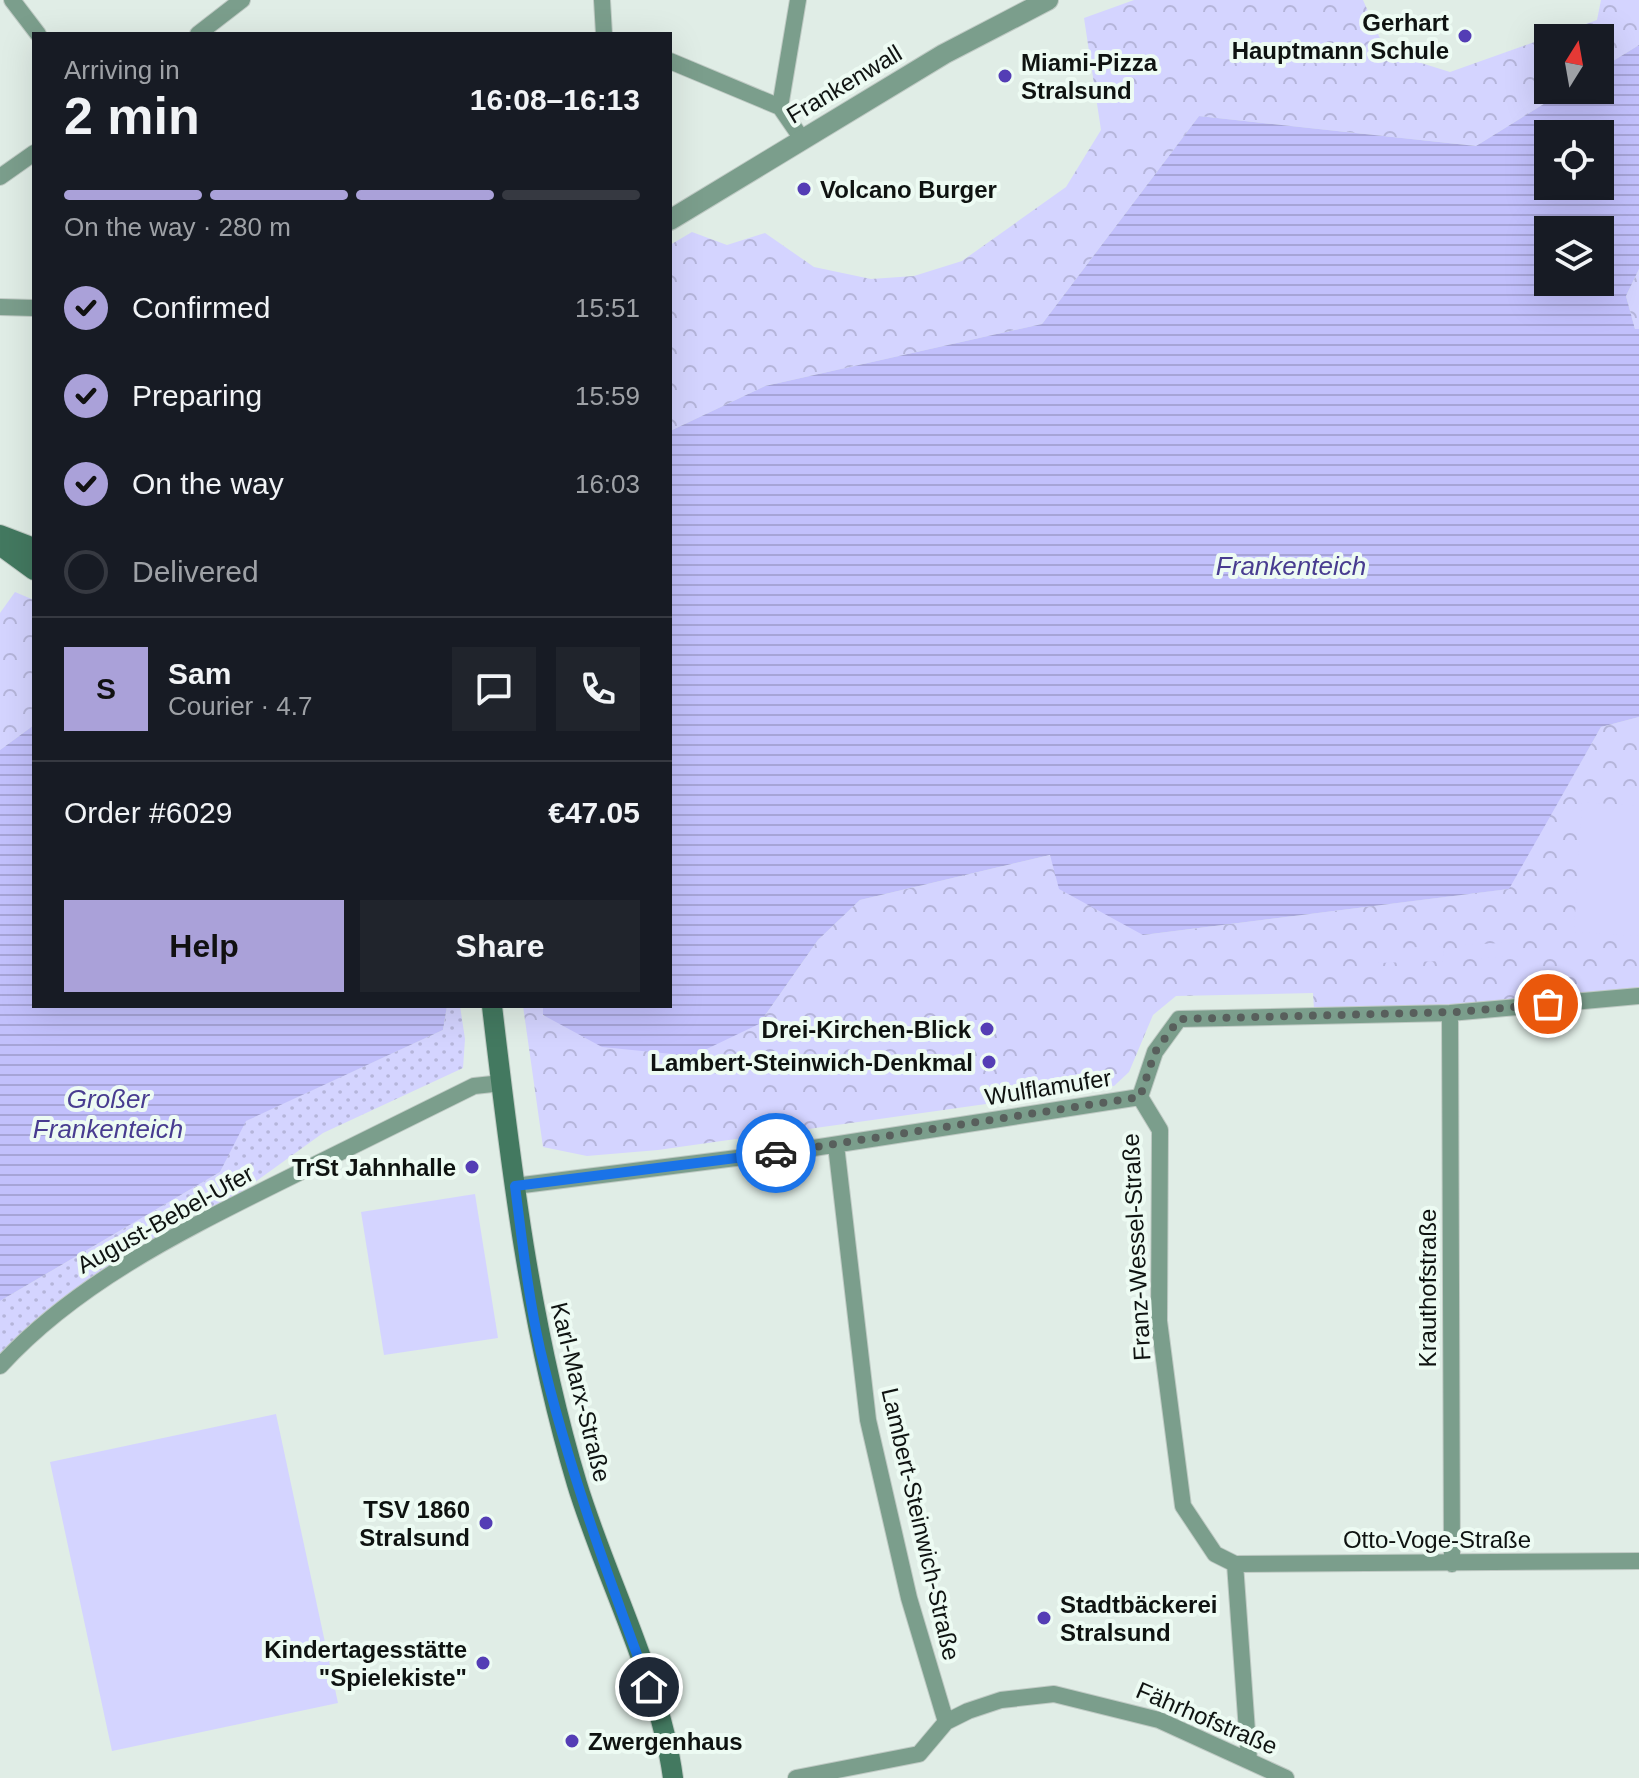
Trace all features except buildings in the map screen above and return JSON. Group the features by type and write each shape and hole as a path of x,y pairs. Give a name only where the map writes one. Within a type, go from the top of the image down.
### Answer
{"main road":[{"path":"0,535 32,547"},
{"path":"0,545 32,569"},
{"name":"Karl-Marx-Straße","path":"492,1008 528,1285 556,1409 590,1525 664,1731 673,1778"}],"street":[{"path":"12,0 36,32"},
{"path":"201,32 242,0"},
{"path":"602,0 604,32"},
{"path":"780,107 798,0"},
{"name":"Frankenwall","path":"672,219 952,49 1048,0"},
{"path":"672,62 780,107 802,139"},
{"path":"0,177 32,154"},
{"path":"0,307 32,308"},
{"name":"Wulflamufer","path":"515,1186 836,1145 1140,1097 1155,1052 1179,1019 1450,1013 1639,996"},
{"name":"Krauthofstraße","path":"1450,1013 1452,1564"},
{"name":"August-Bebel-Ufer","path":"0,1366 22,1342 75,1297 197,1224 474,1086 502,1083"},
{"name":"Franz-Wessel-Straße","path":"1140,1097 1160,1130 1159,1321 1183,1506 1215,1554 1235,1564"},
{"name":"Lambert-Steinwich-Straße","path":"836,1145 868,1420 909,1598 946,1722"},
{"name":"Otto-Voge-Straße","path":"1235,1564 1639,1561"},
{"path":"1235,1564 1249,1759"},
{"name":"Fährhofstraße","path":"796,1778 919,1754 946,1722 1001,1700 1054,1694 1159,1720 1286,1778"}],"green space":[{"path":"1134,0 1363,0 1386,52 1450,72 1534,42 1534,104 1544,104 1476,146 1199,116 1042,324 765,386 672,430 672,244 692,232 727,245 765,233 814,267 871,279 914,276 962,261 1066,187 1101,130 1084,18"},
{"path":"1601,0 1639,0 1639,45 1614,60 1614,24 1586,24 1597,20"},
{"path":"1639,269 1639,329 1635,329 1626,296"},
{"path":"15,592 32,599 32,726 0,750 0,613"},
{"path":"1639,717 1639,992 1450,1013 1314,1009 1313,993 1176,996 1153,1015 1129,1072 1114,1086 658,1150 587,1156 543,1147 523,1008 543,1008 543,1016 759,1024 818,940 860,900 1050,855 1143,935 1508,889 1601,727"},
{"path":"1582,802 1639,806 1639,936 1574,932"},
{"path":"1520,942 1521,956 1463,959 1462,945"},
{"path":"1443,946 1444,961 1377,963 1376,949"},
{"path":"447,1008 460,1008 465,1039 463,1068 323,1133 197,1224 75,1297 0,1366 0,1301 220,1172 245,1121 443,1030"},
{"path":"475,1194 498,1338 384,1355 361,1212"},
{"path":"276,1414 338,1703 112,1751 50,1462"}],"water":[{"name":"Frankenteich","path":"1639,45 1639,269 1626,296 1635,329 1639,329 1639,717 1601,727 1509,889 1143,935 1059,889 1050,855 860,900 818,940 759,1024 692,1056 602,1047 543,1015 543,1008 672,1008 672,430 765,386 1042,324 1199,116 1476,146 1544,104 1614,104 1614,60"},
{"name":"Großer Frankenteich","path":"32,726 32,1008 447,1008 443,1030 246,1121 220,1172 0,1301 0,750"}],"way so far":[{"path":"776,1153 1140,1097 1155,1052 1179,1019 1456,1012 1548,1004"}],"place":[{"name":"Gerhart Hauptmann Schule","path":"1465,36"},
{"name":"Miami-Pizza Stralsund","path":"1005,76"},
{"name":"Volcano Burger","path":"804,189"},
{"name":"Drei-Kirchen-Blick","path":"987,1029"},
{"name":"Lambert-Steinwich-Denkmal","path":"989,1062"},
{"name":"TrSt Jahnhalle","path":"472,1167"},
{"name":"TSV 1860 Stralsund","path":"486,1523"},
{"name":"Stadtbäckerei Stralsund","path":"1044,1618"},
{"name":"Kindertagesstätte \"Spielekiste\"","path":"483,1663"},
{"name":"Zwergenhaus","path":"572,1741"}],"route":[{"path":"649,1687 590,1525 549,1384 528,1285 515,1186 776,1153"}]}
